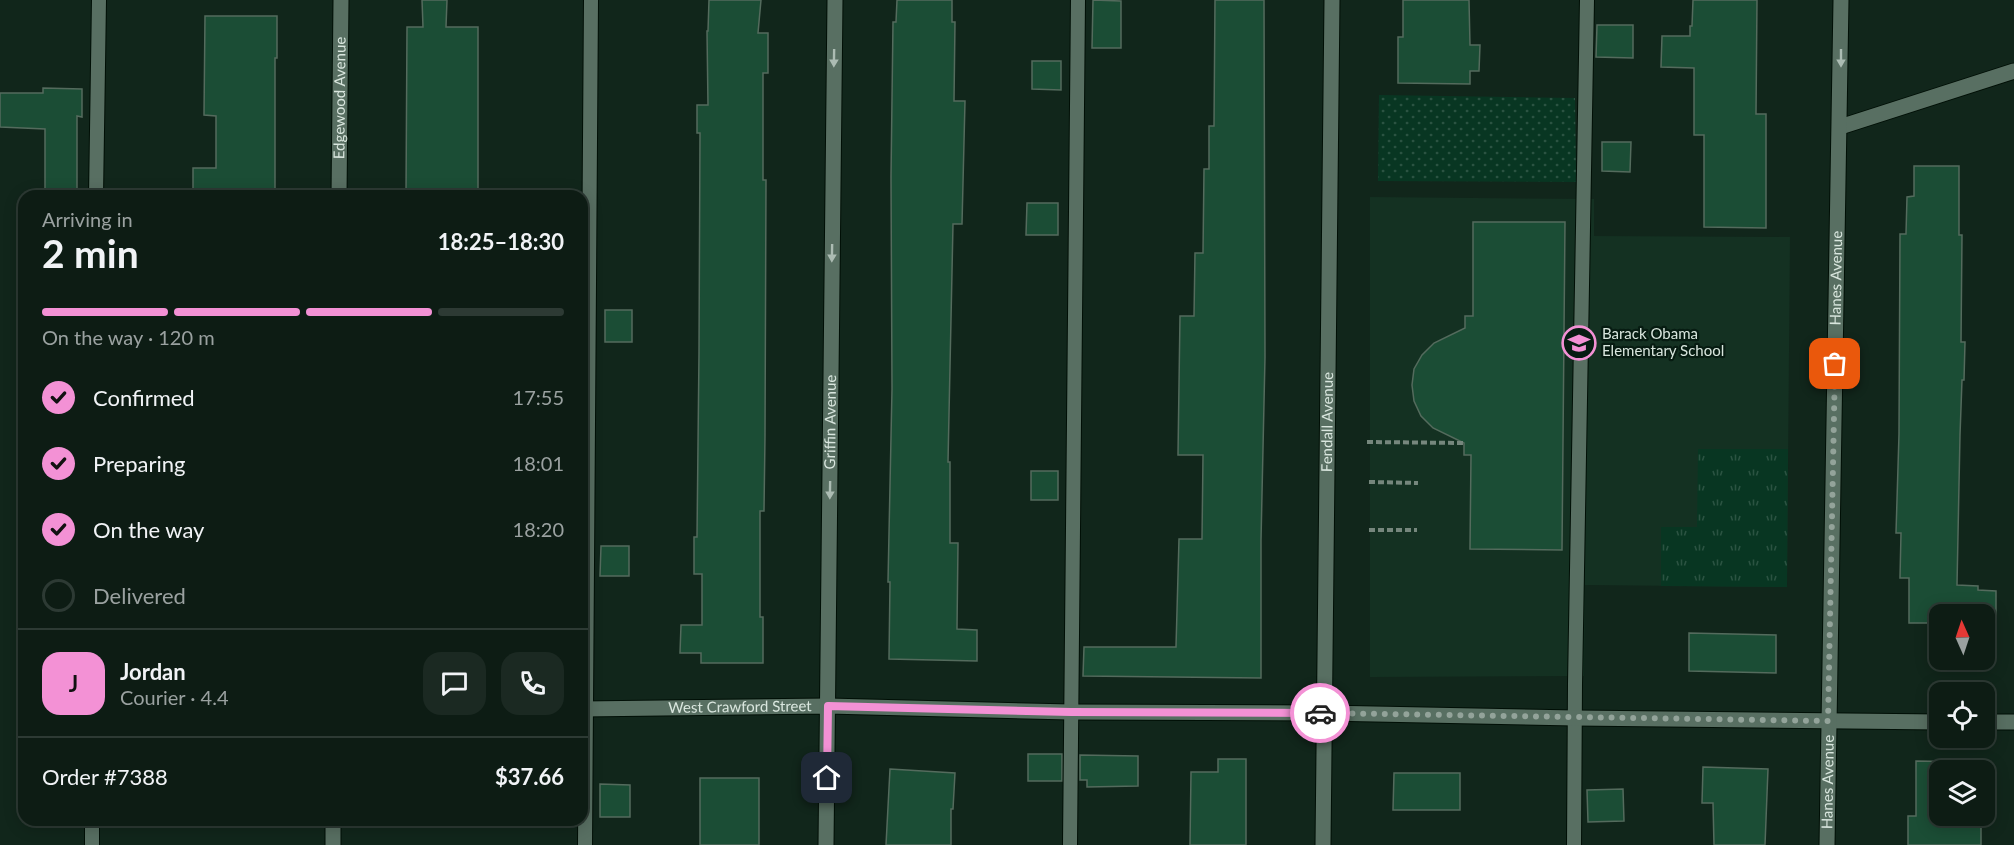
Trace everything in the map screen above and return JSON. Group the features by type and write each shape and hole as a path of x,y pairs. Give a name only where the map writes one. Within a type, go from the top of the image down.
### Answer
{"street":[{"name":"Edgewood Avenue","path":"339,190 341,0"},
{"name":"Griffin Avenue","path":"826,845 835,0"},
{"name":"Fendall Avenue","path":"1323,845 1332,0"},
{"name":"Hanes Avenue","path":"1827,845 1841,0"},
{"path":"1840,127 2014,71"},
{"name":"West Crawford Street","path":"588,709 828,706 1071,712 1324,713 1929,722"},
{"path":"1995,722 2014,722"},
{"path":"333,826 333,845"}],"lane":[{"path":"96,190 99,0"},
{"path":"588,265 591,0"},
{"path":"1071,845 1078,0"},
{"path":"1574,845 1587,0"},
{"path":"92,826 92,845"},
{"path":"585,826 585,845"}],"path":[{"path":"1367,442 1464,443"},
{"path":"1369,482 1418,483"},
{"path":"1369,530 1418,530"}],"shaded area":[{"name":"Barack Obama Elementary School","path":"1370,197 1594,199 1594,236 1790,237 1787,587 1585,585 1584,676 1370,677"}],"green space":[{"path":"1379,95 1575,98 1576,182 1378,181"},
{"path":"1698,449 1788,449 1787,587 1661,586 1661,527 1697,527"}],"building":[{"path":"422,0 447,0 446,27 478,27 478,190 406,190 407,27 423,27"},
{"path":"709,0 761,0 758,33 768,33 768,73 763,73 763,180 766,180 765,436 764,511 760,511 760,617 763,617 763,663 701,663 701,653 680,653 681,625 702,625 702,574 694,574 694,537 697,537 699,353 700,133 697,133 697,105 708,105"},
{"path":"897,0 952,0 952,22 955,22 954,101 965,101 962,224 953,224 948,462 950,462 950,543 958,543 957,629 977,630 977,661 889,659 890,582 888,582 892,389 891,177 893,22 896,22"},
{"path":"1093,0 1121,1 1121,48 1092,48"},
{"path":"1215,0 1264,0 1265,357 1261,678 1083,676 1084,647 1176,647 1179,539 1202,539 1203,455 1178,455 1180,316 1194,316 1195,253 1203,253 1204,169 1209,169 1209,126 1214,126"},
{"path":"1403,0 1469,0 1470,45 1480,45 1479,71 1470,71 1470,84 1398,83 1398,37 1403,37"},
{"path":"1693,0 1757,0 1756,114 1766,114 1766,228 1704,227 1704,135 1694,135 1694,68 1661,67 1662,36 1690,36"},
{"path":"205,16 277,16 275,190 193,190 193,168 216,168 216,116 204,115"},
{"path":"1597,25 1633,25 1633,58 1596,57"},
{"path":"1032,61 1061,61 1061,90 1032,89"},
{"path":"43,88 82,89 82,117 77,116 77,190 45,190 45,129 0,127 0,93 43,93"},
{"path":"1602,142 1631,142 1630,172 1602,171"},
{"path":"1914,166 1959,166 1959,235 1962,235 1961,342 1965,342 1960,435 1957,585 1978,586 1978,590 1996,591 1996,624 1995,604 1929,604 1929,623 1909,623 1909,578 1900,578 1901,533 1896,533 1900,234 1906,234 1907,197 1914,196"},
{"path":"1027,203 1058,203 1058,235 1026,235"},
{"path":"1473,222 1565,222 1562,550 1470,549 1471,455 1464,455 1464,443 1433,428 1421,416 1414,401 1412,385 1414,369 1422,355 1434,343 1465,328 1465,316 1473,316"},
{"path":"605,310 632,310 632,342 605,342"},
{"path":"1031,471 1058,471 1058,500 1031,500"},
{"path":"601,546 629,546 629,576 600,576"},
{"path":"1689,633 1776,635 1776,673 1689,671"},
{"path":"1028,754 1062,754 1062,781 1028,781"},
{"path":"1080,755 1138,756 1138,786 1087,787 1087,780 1080,780"},
{"path":"1218,759 1246,759 1246,845 1190,845 1191,772 1218,772"},
{"path":"1916,761 1929,761 1929,826 1981,826 1981,845 1908,845 1908,816 1916,816"},
{"path":"1703,767 1768,769 1765,845 1714,845 1713,803 1702,803"},
{"path":"890,769 955,773 953,809 951,809 951,845 886,845"},
{"path":"1394,773 1460,773 1460,810 1393,810"},
{"path":"700,778 759,778 759,845 700,845"},
{"path":"600,784 630,785 630,817 600,817"},
{"path":"1623,789 1624,821 1588,822 1587,790"}],"way so far":[{"path":"1320,713 1828,721 1835,364"}],"place":[{"name":"Barack Obama Elementary School","path":"1579,343"}],"route":[{"path":"827,778 828,706 1071,712 1320,713"}]}
